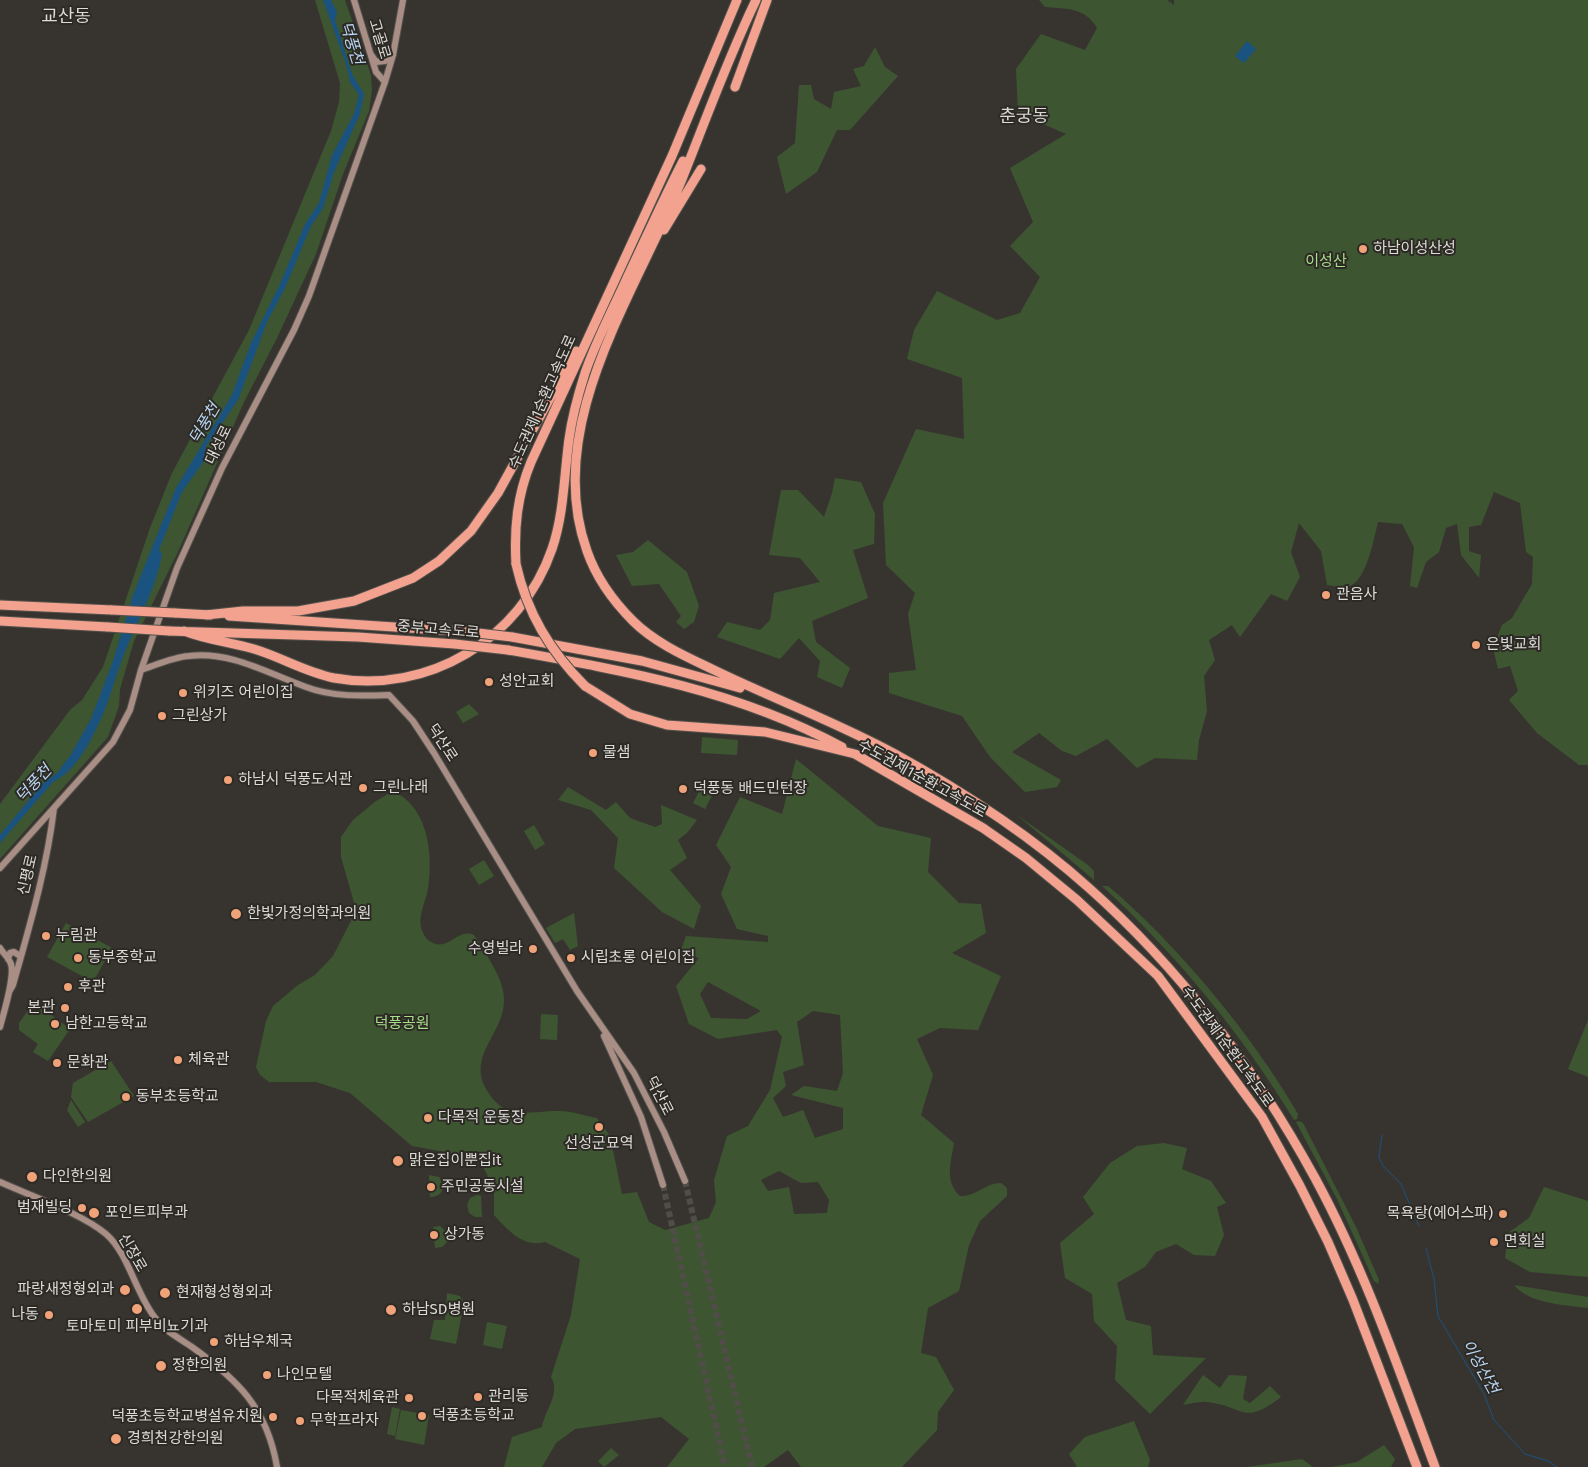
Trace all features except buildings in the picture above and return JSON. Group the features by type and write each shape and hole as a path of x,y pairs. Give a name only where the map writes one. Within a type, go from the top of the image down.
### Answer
{"highway":[{"name":"수도권제1순환고속도로","path":"737,0 672,156 522,483 516,511 514,539 516,564 522,587 539,629 568,669 585,686 630,714 666,725 765,732 856,754 983,828 1026,858 1077,900 1158,976 1262,1117 1300,1186 1353,1300 1417,1467"},
{"name":"수도권제1순환고속도로","path":"756,0 705,117 651,249 602,353 588,396 580,432 576,472 577,512 582,535 595,570 608,591 635,623 678,653 764,695 845,728 970,798 1031,840 1073,874 1169,968 1219,1029 1268,1099 1316,1180 1368,1291 1435,1467"},
{"path":"735,88 767,0"},
{"path":"184,631 201,638 254,649 312,673 334,678 376,681 414,676 455,661 486,642 506,624 532,591 543,573 553,546 559,520 574,414 585,374 602,328 705,117"},
{"path":"651,249 701,169"},
{"path":"206,615 243,611 298,611 354,601 413,578 440,561 471,531 498,493 606,298"},
{"name":"중부고속도로","path":"0,605 175,613 469,632 512,637 642,662 764,695"},
{"name":"중부고속도로","path":"0,621 184,631 358,637 508,650 601,666 706,690 787,719 856,754"}],"street":[{"name":"고골로","path":"354,0 376,72 385,82"},
{"name":"대성로","path":"0,868 113,742 130,710 141,670 169,590 201,512 309,296 385,82 393,55 403,0"},
{"path":"370,52 376,62 381,62 393,55"},
{"name":"덕산로","path":"141,670 187,656 209,656 254,665 307,688 344,695 389,695 413,721 434,753 601,1028 634,1073 664,1132 685,1181"},
{"name":"신평로","path":"9,992 14,985 22,946 36,899 54,808"},
{"path":"10,960 13,952 22,946"},
{"path":"1,949 13,952 20,958 14,963 1,949"},
{"name":"신평로","path":"0,1027 9,992 10,960"},
{"name":"덕산로","path":"601,1028 641,1117 663,1185"},
{"name":"신장로","path":"0,1182 90,1224 108,1236 119,1252 151,1313 161,1326 211,1360 243,1389 266,1428 277,1467"}],"green space":[{"path":"315,0 345,0 371,75 372,90 369,111 343,174 316,254 277,338 244,402 177,554 134,641 120,689 119,706 108,737 0,859 0,804 70,710 82,700 103,667 150,528 172,473 249,330 331,131 339,102 340,83"},
{"name":"이성산","path":"1039,0 1167,0 1174,5 1174,0 1588,0 1588,765 1579,765 1537,733 1509,700 1518,691 1510,666 1498,669 1493,648 1502,625 1512,618 1532,584 1533,557 1526,552 1520,503 1494,492 1481,525 1469,527 1469,551 1481,555 1479,578 1461,555 1457,524 1446,528 1439,552 1426,562 1417,588 1410,586 1414,547 1402,524 1378,522 1369,557 1361,575 1350,586 1342,587 1327,585 1321,551 1299,523 1291,552 1300,577 1287,601 1271,594 1240,637 1232,625 1209,640 1215,660 1204,676 1207,711 1199,740 1197,760 1155,758 1137,768 1107,739 1076,756 1062,751 1039,733 1012,752 1061,780 1057,787 1025,792 990,757 962,716 889,693 889,673 916,670 908,614 915,593 886,565 883,503 916,429 964,439 962,378 907,359 914,330 937,291 997,320 1020,313 1040,277 1010,246 1033,222 1010,168 1066,134 1018,113 1016,69 1041,34 1085,50 1097,28 1087,16 1075,10 1045,7"},
{"path":"875,47 885,67 898,76 850,130 837,130 817,172 786,194 777,157 795,143 799,85 811,85 814,99 831,109 834,92 861,86 853,69 864,66"},
{"path":"835,478 861,482 875,514 874,544 853,550 868,598 812,621 816,642 850,668 842,688 817,677 820,661 799,638 780,659 717,637 727,622 760,630 770,620 774,593 820,582 800,558 769,555 781,490 798,490 824,517"},
{"path":"648,540 687,572 699,606 694,622 684,629 676,622 681,616 659,584 632,586 616,555 633,552"},
{"path":"469,704 479,714 463,723 456,712"},
{"path":"702,737 738,740 737,755 701,753"},
{"name":"덕풍공원","path":"796,759 878,826 931,838 928,872 959,903 981,904 986,933 952,953 1001,976 978,1030 940,1028 917,1039 933,1075 921,1115 954,1143 950,1164 950,1178 955,1190 960,1196 966,1196 995,1184 1001,1183 1007,1188 1007,1196 980,1221 969,1245 959,1291 928,1308 921,1353 936,1357 954,1390 938,1412 937,1430 902,1467 801,1467 788,1450 764,1467 667,1467 689,1439 661,1417 575,1429 556,1443 542,1467 504,1467 512,1437 542,1427 553,1396 554,1383 551,1377 571,1315 580,1259 545,1242 537,1243 523,1240 505,1226 494,1215 494,1188 480,1161 473,1157 412,1146 350,1093 316,1082 269,1082 260,1075 256,1067 266,1021 273,1006 298,985 315,975 333,956 353,917 355,906 341,857 341,837 353,820 376,801 388,794 397,793 408,801 422,823 429,849 428,889 420,923 426,938 435,944 441,944 462,935 474,935 501,983 504,1000 502,1013 483,1056 481,1067 482,1079 488,1092 499,1105 513,1112 565,1111 597,1118 610,1136 622,1194 637,1192 649,1222 665,1230 709,1218 716,1202 714,1180 727,1136 748,1126 770,1090 782,1037 777,1030 718,1039 689,1024 676,986 699,958 680,953 686,936 768,942 768,936 737,929 721,894 731,867 716,845 740,797 782,814","holes":["708,982 761,1011 747,1019 711,1018 700,994","813,1011 840,1015 843,1073 837,1091 804,1086 791,1095 843,1108 843,1129 815,1138 803,1110 783,1117 773,1098 786,1086 783,1072 804,1065 797,1022","779,1171 801,1183 818,1182 829,1200 827,1213 794,1214 789,1187 768,1191 761,1180"]},
{"path":"705,780 717,786 705,809 693,803"},
{"path":"568,787 606,810 616,802 630,818 655,827 662,824 661,805 697,820 687,833 678,840 687,858 670,870 701,906 694,929 662,912 614,868 618,838 591,810 558,800"},
{"path":"1017,815 1088,865 1094,871 1094,880"},
{"path":"534,825 545,844 535,850 524,831"},
{"path":"484,860 494,876 479,885 469,869"},
{"path":"1102,886 1108,886 1134,909 1212,992 1280,1084 1298,1114 1297,1119 1294,1120 1252,1056 1182,967 1130,912"},
{"path":"574,913 578,946 570,950 563,939 555,943 546,928"},
{"path":"66,923 112,948 93,982 47,957"},
{"path":"34,1002 70,1029 48,1061 33,1052 38,1044 19,1030 19,1023"},
{"path":"541,1014 558,1015 557,1040 540,1039"},
{"path":"1588,1020 1588,1077 1568,1069"},
{"path":"111,1061 134,1096 88,1122 71,1097 73,1083"},
{"path":"71,1100 85,1122 78,1127 67,1110"},
{"path":"1296,1122 1303,1123 1356,1227 1379,1280 1378,1284 1374,1281 1337,1199"},
{"path":"1164,1143 1187,1148 1182,1169 1211,1181 1226,1203 1217,1207 1224,1235 1215,1256 1194,1255 1176,1244 1156,1252 1145,1267 1117,1283 1126,1320 1151,1326 1153,1355 1206,1358 1150,1414 1115,1380 1117,1346 1094,1321 1092,1294 1065,1278 1060,1243 1094,1214 1083,1197 1110,1163 1137,1146"},
{"path":"429,1175 439,1177 443,1183 442,1191 436,1196 430,1197"},
{"path":"1544,1187 1588,1201 1588,1277 1530,1272 1505,1258 1508,1233 1529,1218"},
{"path":"477,1195 481,1196 482,1217 475,1217 469,1213 467,1205 470,1198"},
{"path":"440,1226 448,1234 447,1242 442,1247 435,1248 433,1227"},
{"path":"1514,1285 1588,1297 1588,1308 1538,1300"},
{"path":"447,1293 460,1296 464,1303 456,1344 430,1339 434,1320 445,1320"},
{"path":"487,1322 507,1326 502,1349 483,1345"},
{"path":"1203,1375 1220,1388 1229,1375 1247,1376 1243,1399 1250,1403 1270,1386 1281,1397 1268,1406 1250,1413 1207,1402 1183,1405"},
{"path":"392,1407 400,1409 395,1436 387,1434"},
{"path":"401,1410 429,1415 424,1445 395,1439"},
{"path":"1134,1421 1150,1460 1148,1467 1077,1467 1069,1454 1085,1437"},
{"path":"1384,1445 1395,1459 1391,1467 1332,1467 1357,1462"},
{"path":"611,1448 619,1455 604,1467 598,1461"},
{"path":"1302,1459 1313,1467 1247,1467"}],"water":[{"path":"323,0 331,0 337,12 335,20 352,74 364,94 360,114 334,172 323,208 311,226 285,288 267,322 238,400 206,446 204,461 182,492 159,550 162,554 155,580 94,733 74,765 68,772 54,781 0,843 0,835 43,783 57,773 70,756 91,719 113,661 133,595 176,488 232,395 251,343 280,284 305,224 319,203 332,155 354,114 359,95 350,82 346,64"},
{"path":"1247,41 1256,49 1244,63 1235,56"}],"waterway":[{"name":"이성산천","path":"1382,1135 1379,1157 1383,1166 1401,1184 1419,1226"},
{"name":"이성산천","path":"1426,1248 1434,1279 1438,1316 1484,1394 1494,1420 1525,1454 1548,1461 1557,1467"}],"tunnel":[{"path":"685,1181 752,1467"},
{"path":"663,1185 725,1467"}],"place":[{"name":"하남이성산성","path":"1363,249"},
{"name":"관음사","path":"1326,595"},
{"name":"은빛교회","path":"1476,645"},
{"name":"성안교회","path":"489,682"},
{"name":"위키즈 어린이집","path":"183,693"},
{"name":"그린상가","path":"162,716"},
{"name":"물샘","path":"593,753"},
{"name":"하남시 덕풍도서관","path":"228,780"},
{"name":"그린나래","path":"363,788"},
{"name":"덕풍동 배드민턴장","path":"683,789"},
{"name":"한빛가정의학과의원","path":"236,914"},
{"name":"누림관","path":"46,936"},
{"name":"수영빌라","path":"533,949"},
{"name":"동부중학교","path":"78,958"},
{"name":"시립초롱 어린이집","path":"571,958"},
{"name":"후관","path":"68,987"},
{"name":"본관","path":"65,1008"},
{"name":"남한고등학교","path":"55,1024"},
{"name":"체육관","path":"178,1060"},
{"name":"문화관","path":"57,1063"},
{"name":"동부초등학교","path":"126,1097"},
{"name":"다목적 운동장","path":"428,1118"},
{"name":"선성군묘역","path":"599,1127"},
{"name":"맑은집이뿐집it","path":"398,1161"},
{"name":"다인한의원","path":"32,1177"},
{"name":"주민공동시설","path":"431,1187"},
{"name":"범재빌딩","path":"82,1208"},
{"name":"포인트피부과","path":"94,1213"},
{"name":"목욕탕(에어스파)","path":"1503,1214"},
{"name":"상가동","path":"434,1235"},
{"name":"면회실","path":"1494,1242"},
{"name":"파랑새정형외과","path":"125,1290"},
{"name":"현재형성형외과","path":"165,1293"},
{"name":"토마토미 피부비뇨기과","path":"137,1309"},
{"name":"하남SD병원","path":"391,1310"},
{"name":"나동","path":"49,1315"},
{"name":"하남우체국","path":"214,1342"},
{"name":"정한의원","path":"161,1366"},
{"name":"나인모텔","path":"267,1375"},
{"name":"관리동","path":"478,1397"},
{"name":"다목적체육관","path":"409,1398"},
{"name":"덕풍초등학교","path":"422,1416"},
{"name":"덕풍초등학교병설유치원","path":"273,1417"},
{"name":"무학프라자","path":"300,1421"},
{"name":"경희천강한의원","path":"116,1439"}],"district":[{"name":"교산동","path":"66,17"},
{"name":"춘궁동","path":"1024,117"}],"water label":[{"name":"덕풍천","path":"351,43"},
{"name":"덕풍천","path":"205,424"},
{"name":"덕풍천","path":"34,784"}]}
